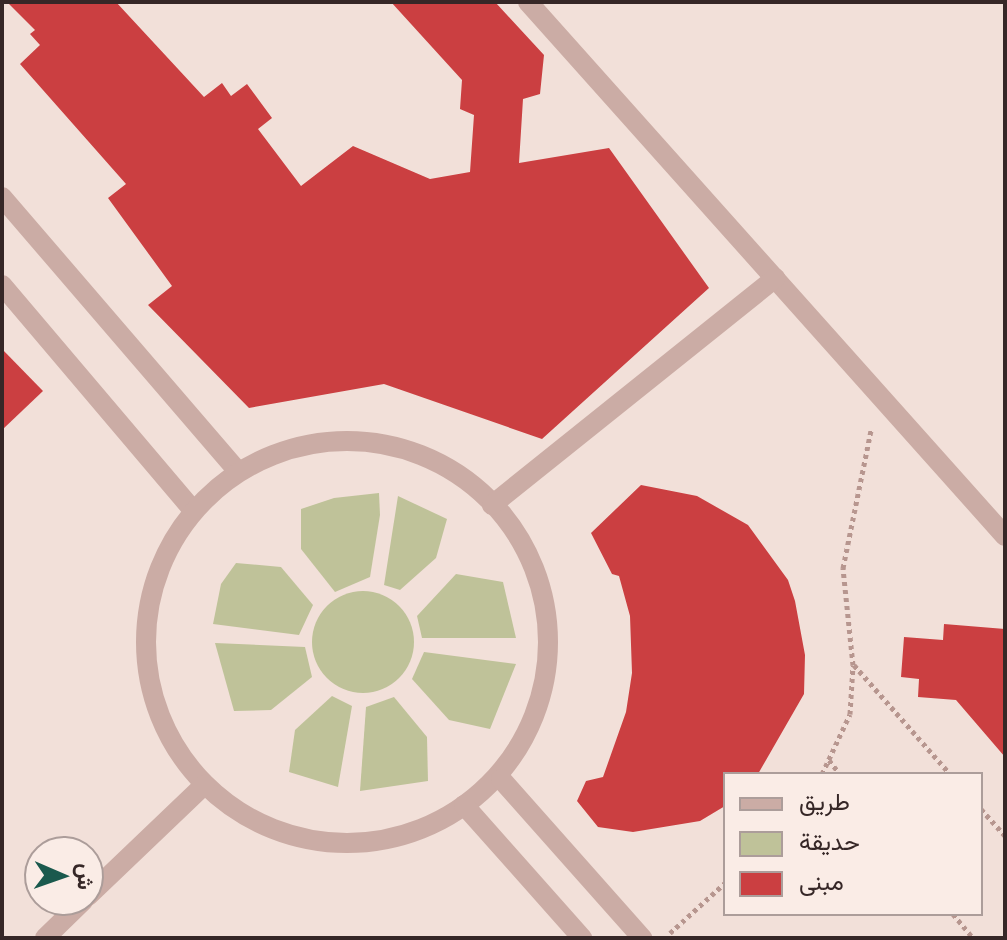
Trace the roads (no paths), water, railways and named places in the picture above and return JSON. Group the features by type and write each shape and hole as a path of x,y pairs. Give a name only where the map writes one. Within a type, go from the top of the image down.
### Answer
{"street":[{"path":"528,2 1005,536"},
{"path":"2,197 238,471"},
{"path":"492,505 775,278"},
{"path":"2,285 193,510"},
{"path":"318,442 379,442 425,456 468,480 492,505 509,523 537,576 548,635 541,694 501,779 436,823 389,840 339,844 290,836 244,816 204,785 169,737 149,680 146,620 161,561 193,510 238,471 282,450 318,442"},
{"path":"501,779 642,938"},
{"path":"104,881 204,785"},
{"path":"464,805 582,938"},
{"path":"45,938 68,916"}]}
